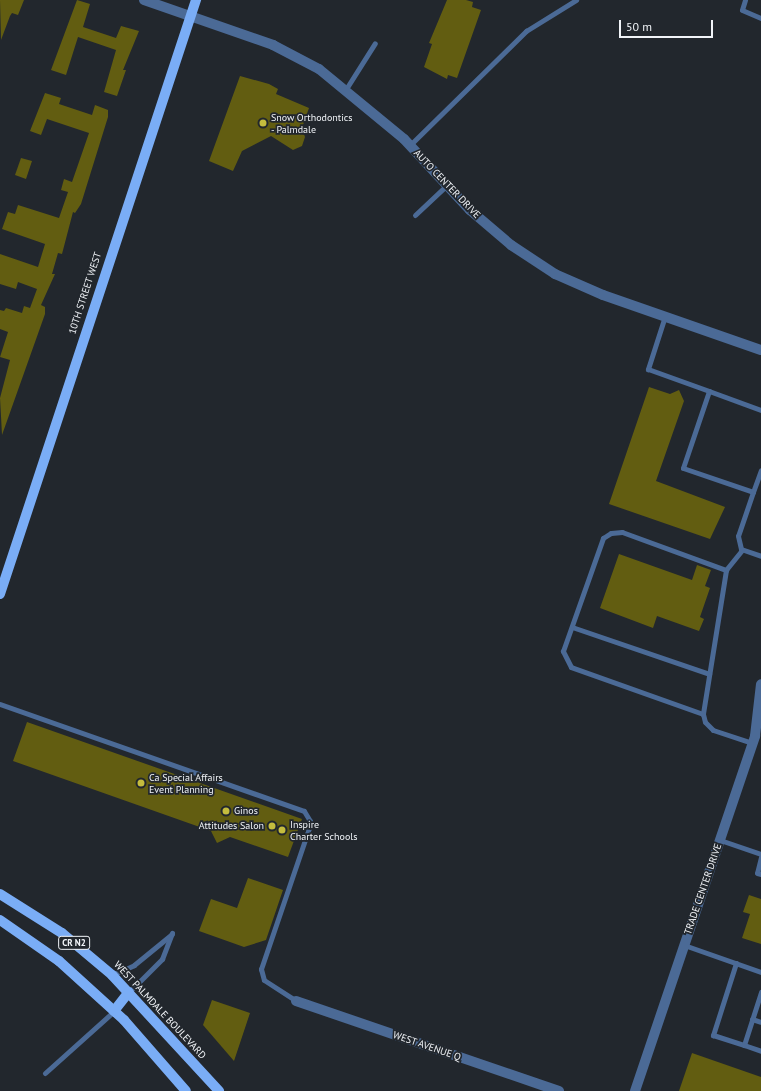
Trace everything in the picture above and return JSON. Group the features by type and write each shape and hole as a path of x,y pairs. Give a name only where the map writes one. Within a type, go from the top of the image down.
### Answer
{"main road":[{"name":"10TH STREET WEST","path":"0,594 196,0"},
{"name":"WEST PALMDALE BOULEVARD","path":"0,894 62,933 112,975 219,1091"},
{"name":"CR N2","path":"0,920 59,961 114,1011 186,1091"},
{"path":"114,1011 129,992"}],"street":[{"name":"AUTO CENTER DRIVE","path":"144,0 273,46 319,69 346,89 410,145 447,185 511,245 555,274 603,295 761,350"},
{"name":"TRADE CENTER DRIVE","path":"635,1091 752,743 761,684"},
{"name":"WEST AVENUE Q","path":"296,1001 559,1091"}],"lane":[{"path":"410,145 526,31 576,0"},
{"path":"746,0 742,10 761,18"},
{"path":"346,89 374,43"},
{"path":"415,215 447,185"},
{"path":"665,316 648,369 761,410"},
{"path":"709,391 683,468 753,492"},
{"path":"742,550 738,536 761,470"},
{"path":"703,714 571,667 563,651 603,538 611,533 622,532 726,570"},
{"path":"742,550 761,556"},
{"path":"742,550 726,570 703,714 705,722 713,730 752,743"},
{"path":"572,627 709,674"},
{"path":"0,704 304,811 310,821 309,828 261,969 264,980 296,1001"},
{"path":"720,840 761,856 757,873 761,874"},
{"path":"112,975 134,965 172,933 162,959 129,992"},
{"path":"684,945 761,972"},
{"path":"736,963 713,1035 761,1051"},
{"path":"744,1046 761,992"},
{"path":"45,1073 114,1011"},
{"path":"752,1019 761,1022"}],"building":[{"path":"0,0 24,0 18,15 12,13 10,16 1,40"},
{"path":"77,0 90,4 83,27 116,38 121,26 139,31 123,70 126,70 117,96 104,92 116,50 78,37 66,75 51,70"},
{"path":"447,0 466,0 473,2 472,7 481,10 457,78 448,75 447,79 424,67 432,44 429,43"},
{"name":"Snow Orthodontics - Palmdale","path":"240,76 269,84 278,89 276,94 309,108 302,128 305,137 302,146 293,150 271,136 242,151 233,171 209,161"},
{"path":"45,93 61,98 59,104 92,115 95,105 108,110 108,117 81,204 75,213 73,212 62,254 58,253 52,274 55,274 41,305 45,307 45,314 2,435 0,398 10,360 0,357 8,332 0,329 0,310 4,311 6,308 22,313 24,306 30,308 37,289 18,282 16,289 0,284 0,254 38,267 45,244 2,229 8,212 15,214 18,205 59,218 68,192 61,190 64,179 72,182 89,133 47,119 41,135 30,131"},
{"path":"21,158 32,161 26,179 15,175"},
{"path":"649,387 670,394 679,390 684,401 656,481 725,507 710,539 609,504"},
{"path":"619,554 692,580 697,565 711,570 705,586 710,588 700,617 704,619 699,631 657,616 653,628 600,608"},
{"path":"27,722 302,819 288,857 230,837 217,843 211,831 13,761"},
{"path":"248,878 283,890 266,940 244,947 199,931 211,899 237,908"},
{"path":"749,895 761,899 761,944 742,938 750,914 743,912"},
{"path":"212,1000 250,1013 234,1061 203,1025"},
{"path":"692,1053 761,1077 761,1091 679,1091"}],"place":[{"name":"Snow Orthodontics - Palmdale","path":"263,123"},
{"name":"Ca Special Affairs Event Planning","path":"141,783"},
{"name":"Ginos","path":"226,811"},
{"name":"Attitudes Salon","path":"272,826"},
{"name":"Inspire Charter Schools","path":"282,830"}]}
